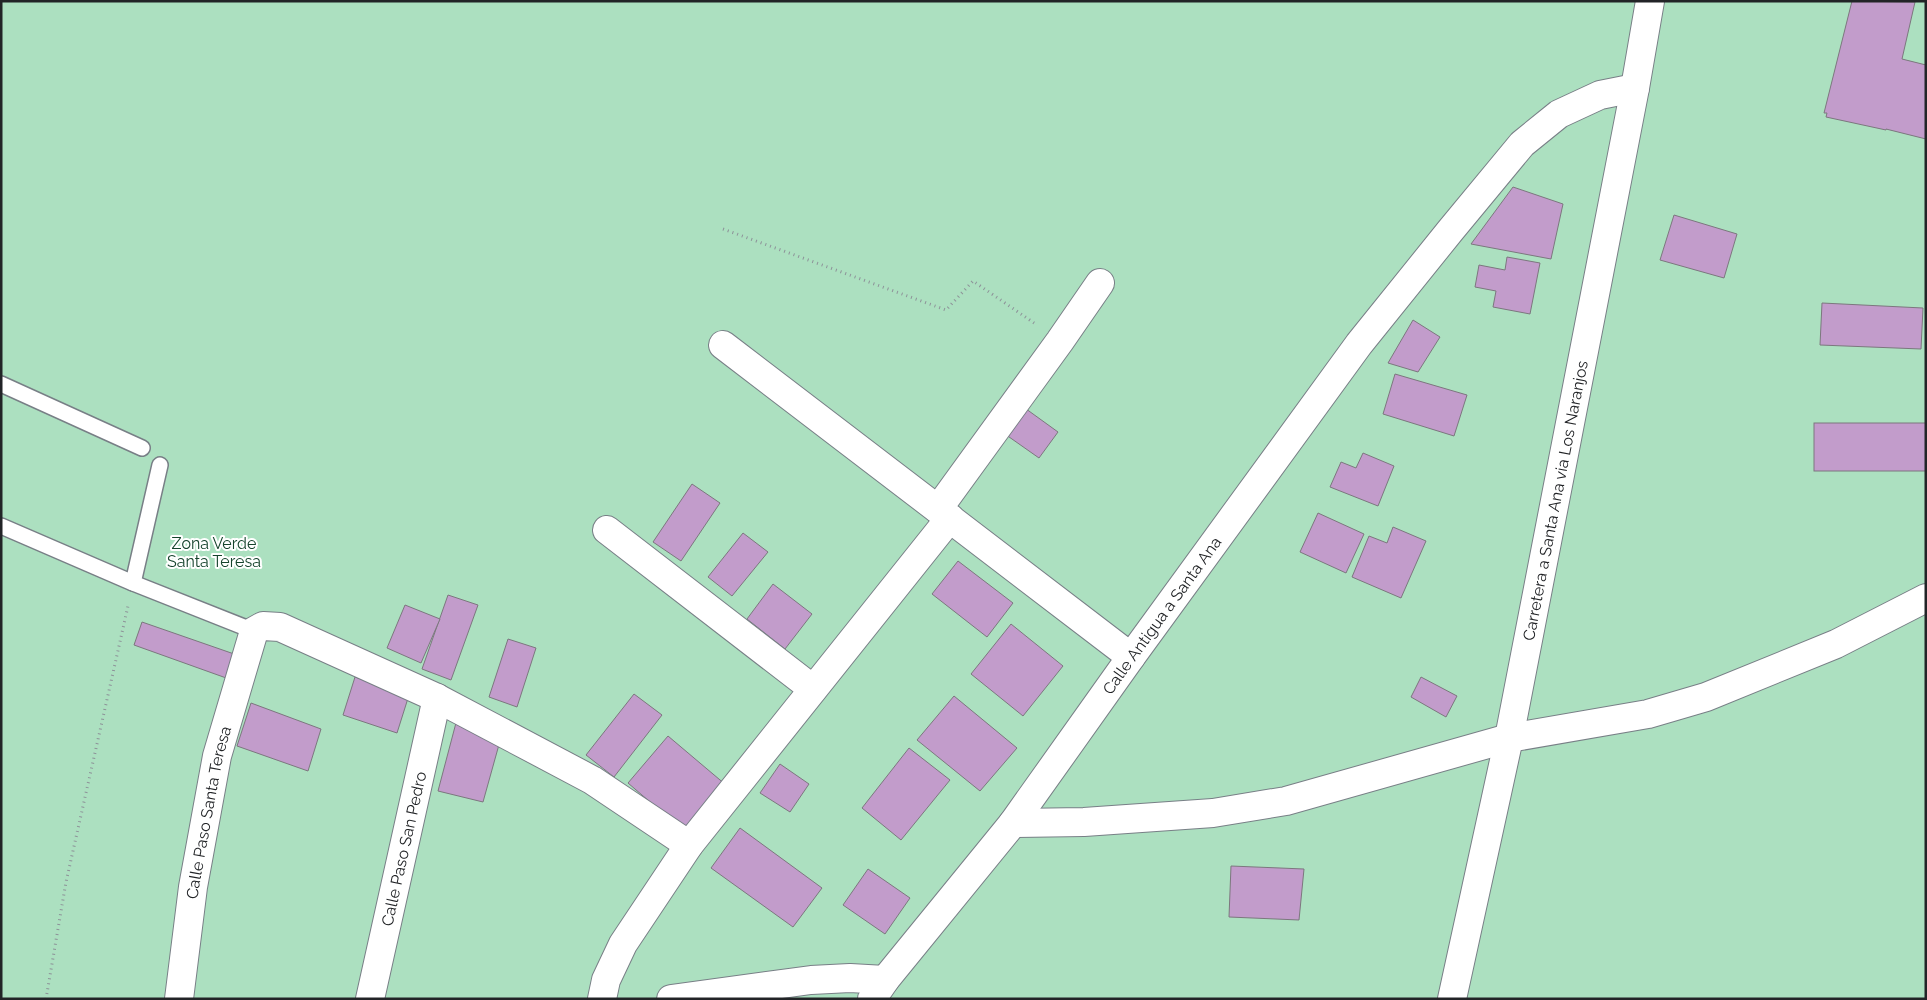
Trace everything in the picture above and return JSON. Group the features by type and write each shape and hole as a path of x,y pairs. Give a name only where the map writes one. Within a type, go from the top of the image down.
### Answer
{"street":[{"name":"Carretera a Santa Ana via Los Naranjos","path":"1452,999 1509,738 1635,88 1650,1"},
{"name":"Calle Antigua a Santa Ana","path":"878,990 1013,823 1131,657 1359,344 1522,144 1559,114 1600,95 1635,88"},
{"path":"602,999 606,980 623,944 689,846 813,689 944,514 1100,283"},
{"path":"723,346 1131,657"},
{"path":"607,530 813,689"},
{"path":"1013,823 1084,822 1213,813 1286,801 1509,738 1648,714 1706,697 1836,644 1926,598"},
{"path":"254,631 263,626 280,627 437,698 592,780 689,846"},
{"name":"Calle Paso Santa Teresa","path":"179,999 193,887 216,756 254,631"},
{"name":"Calle Paso San Pedro","path":"370,999 437,698"},
{"path":"671,999 811,980 850,978 878,990"}],"lane":[{"path":"1,384 142,448"},
{"path":"133,583 160,465"},
{"path":"1,526 133,583 254,631"}],"path":[{"path":"723,229 946,310 973,281 1060,341"},
{"path":"46,999 66,882 133,583"}],"green space":[{"name":"Zona Verde Santa Teresa","path":"1,1 1926,1 1926,999 1,999"}],"building":[{"path":"1852,1 1915,2 1902,59 1926,65 1926,139 1826,117 1827,113 1824,113"},
{"path":"1513,187 1563,204 1551,259 1471,244"},
{"path":"1674,215 1737,234 1724,278 1660,260"},
{"path":"1507,257 1540,263 1530,314 1493,307 1496,291 1475,287 1479,265 1505,270"},
{"path":"1822,303 1923,308 1921,349 1820,345"},
{"path":"1413,320 1440,337 1418,372 1388,363"},
{"path":"1395,374 1467,395 1454,436 1383,414"},
{"path":"1022,406 1058,432 1039,458 1002,432"},
{"path":"1814,423 1926,423 1926,471 1814,471"},
{"path":"1363,453 1394,466 1378,506 1330,487 1341,462 1356,468"},
{"path":"692,484 720,503 681,561 653,542"},
{"path":"1318,513 1364,534 1346,573 1300,552"},
{"path":"1393,527 1426,541 1401,598 1352,577 1369,536 1387,543"},
{"path":"743,533 768,552 732,596 708,577"},
{"path":"958,561 1013,603 987,637 932,594"},
{"path":"773,584 812,614 785,649 747,619"},
{"path":"448,595 478,605 451,680 422,669"},
{"path":"405,605 440,619 421,663 387,648"},
{"path":"142,622 237,655 229,679 134,645"},
{"path":"1011,624 1063,666 1023,716 971,674"},
{"path":"508,639 536,648 517,707 489,697"},
{"path":"355,677 409,695 397,733 343,715"},
{"path":"1421,677 1457,696 1446,717 1411,697"},
{"path":"634,694 662,715 614,777 586,755"},
{"path":"954,696 1017,748 980,791 917,740"},
{"path":"251,703 321,729 308,771 237,746"},
{"path":"457,719 500,741 483,802 438,791"},
{"path":"668,736 726,785 685,832 628,783"},
{"path":"909,748 950,780 901,840 862,808"},
{"path":"780,764 809,784 790,812 760,793"},
{"path":"740,828 822,888 793,927 711,868"},
{"path":"1231,866 1304,869 1299,920 1229,917"},
{"path":"868,869 910,898 885,934 843,905"}]}
